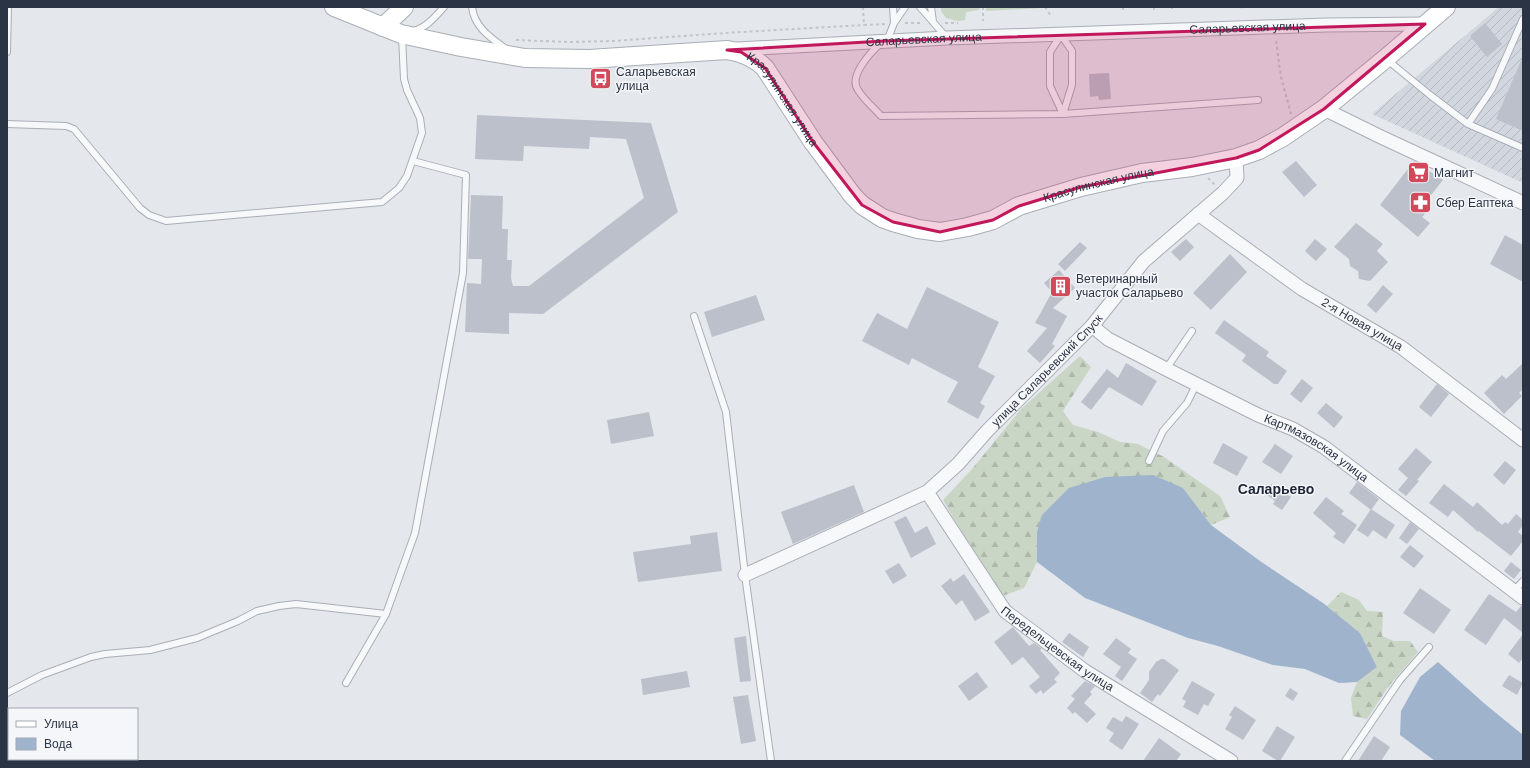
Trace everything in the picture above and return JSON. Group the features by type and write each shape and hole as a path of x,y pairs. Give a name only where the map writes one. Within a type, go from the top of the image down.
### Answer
{"street":[{"name":"Саларьевская улица","path":"334,7 402,34 461,47 525,58 589,59 947,38 1425,24"},
{"path":"383,27 404,7"},
{"path":"1446,7 1386,59 1324,108 1381,137 1523,203"},
{"name":"Красулинская улица","path":"727,50 741,52 758,61 765,68 813,142 853,196 862,205 882,218 918,229 940,232 968,227 993,220 1019,206 1081,187 1142,173 1192,167 1236,158 1259,150 1283,137 1324,108"},
{"name":"улица Саларьевский Спуск","path":"746,575 927,492 958,464 1002,416 1092,326 1144,261 1237,178 1236,158"},
{"name":"2-я Новая улица","path":"1198,214 1302,289 1401,347 1523,440"},
{"name":"Картмазовская улица","path":"1092,326 1108,339 1196,385 1293,429 1324,447 1519,595"},
{"name":"Передельцевская улица","path":"927,492 1005,611 1085,671 1231,761"}],"lane":[{"path":"7,52 8,7"},
{"path":"7,124 66,126 74,128 140,208 149,215 166,221 382,202 392,195 404,182 422,133 420,118 404,79 402,34 418,30 430,22 444,7"},
{"path":"472,7 478,24 488,36 508,51 525,58"},
{"path":"893,7 894,23"},
{"path":"905,7 894,23 885,41 871,52 860,68 855,80 857,89 881,116 1063,114 1258,100"},
{"path":"920,7 947,38"},
{"path":"932,7 933,22"},
{"path":"1468,124 1492,89 1523,19"},
{"path":"1061,35 1072,51 1072,85 1063,114 1050,86 1050,52 1061,35"},
{"path":"1386,59 1468,124 1523,148"},
{"path":"346,683 386,614 416,533 463,273 466,175 412,160"},
{"path":"694,316 726,412 770,761"},
{"path":"1166,369 1192,331"},
{"path":"1149,461 1163,431 1187,403 1196,385"},
{"path":"1519,595 1523,581"},
{"path":"7,693 42,675 91,657 105,654 150,650 197,638 238,622 257,612 279,606 296,604 386,614"},
{"path":"1346,761 1400,680 1429,647"}],"path":[{"path":"983,7 983,21"},
{"path":"1045,7 1051,16"},
{"path":"514,40 570,42 613,41 864,25"},
{"path":"1276,41 1281,77 1291,114"}],"highlighted area":[{"path":"1425,24 1324,109 1259,150 1236,158 1081,187 1019,206 993,220 940,232 893,222 862,205 813,142 765,68 741,52 727,50 884,41"}],"shaded area":[{"path":"1499,7 1523,7 1523,183 1372,114"}],"green space":[{"path":"941,7 980,7 979,10 966,12 965,20 958,21 946,18 941,11"},
{"path":"986,7 1042,7 1043,8 986,11"},
{"path":"1080,356 1091,367 1063,411 1073,425 1098,432 1120,442 1138,444 1164,457 1220,496 1230,517 1211,525 1183,488 1037,532 1037,562 1024,588 1003,596 943,500 972,469 1021,409"},
{"path":"1341,592 1359,600 1367,611 1383,612 1382,636 1394,641 1410,641 1418,652 1388,687 1367,719 1353,716 1351,698 1357,682 1377,667 1360,633 1327,606"}],"water":[{"path":"1153,475 1183,488 1211,525 1260,561 1323,603 1360,633 1377,667 1357,682 1339,683 1305,669 1273,665 1218,646 1188,638 1085,598 1037,562 1037,532 1042,515 1069,488 1105,477"},
{"path":"1438,662 1485,704 1523,735 1523,761 1435,761 1400,735 1401,711 1420,677"}],"building":[{"path":"1485,23 1502,44 1487,57 1470,36"},
{"path":"1523,56 1523,131 1496,119"},
{"path":"1109,73 1111,99 1099,100 1098,96 1090,97 1089,74"},
{"path":"477,115 651,123 678,212 543,314 509,313 509,334 465,332 467,283 481,284 482,259 468,259 471,195 503,196 502,229 508,229 507,260 512,260 511,278 513,286 529,286 644,198 626,139 590,137 589,149 524,146 523,161 475,159"},
{"path":"1296,161 1317,185 1304,197 1282,172"},
{"path":"1414,161 1443,180 1420,209 1425,214 1422,217 1430,223 1418,237 1380,205"},
{"path":"1356,223 1383,244 1377,251 1388,262 1370,281 1359,279 1358,271 1350,266 1349,259 1334,247"},
{"path":"1505,235 1523,245 1523,282 1490,264"},
{"path":"1186,239 1194,247 1180,261 1171,252"},
{"path":"1315,239 1327,249 1316,261 1305,251"},
{"path":"1080,242 1087,248 1065,271 1058,264"},
{"path":"1230,254 1247,272 1211,310 1193,293"},
{"path":"1059,270 1075,288 1053,308 1067,316 1052,344 1055,346 1040,363 1027,351 1047,328 1035,323 1052,292 1044,283"},
{"path":"1383,285 1393,294 1376,313 1367,305"},
{"path":"927,287 999,322 978,367 995,376 980,403 985,406 978,419 947,402 958,382 912,358 909,365 862,341 877,313 907,329"},
{"path":"756,295 765,320 712,337 704,312"},
{"path":"1224,320 1269,352 1266,356 1287,371 1278,384 1274,384 1242,361 1246,355 1215,333"},
{"path":"1126,363 1157,381 1142,406 1109,387 1091,410 1081,402 1107,369 1118,378"},
{"path":"1523,363 1523,389 1519,393 1522,396 1504,414 1484,393 1502,375 1506,379"},
{"path":"1302,379 1313,388 1301,403 1290,394"},
{"path":"1437,384 1449,394 1431,417 1419,407"},
{"path":"1326,403 1343,417 1334,428 1317,413"},
{"path":"649,412 654,436 611,444 607,420"},
{"path":"1223,443 1248,457 1237,476 1213,463"},
{"path":"1275,444 1293,456 1281,474 1262,462"},
{"path":"1416,448 1432,462 1417,480 1419,481 1406,496 1398,490 1408,478 1398,469"},
{"path":"1505,461 1516,470 1504,485 1493,475"},
{"path":"1357,482 1379,499 1371,510 1349,493"},
{"path":"1271,484 1291,497 1282,510 1273,504 1275,501 1264,493"},
{"path":"1444,484 1473,507 1477,502 1502,525 1505,522 1508,524 1516,514 1523,520 1523,525 1518,532 1523,536 1523,541 1511,556 1479,531 1478,532 1453,510 1448,517 1429,503"},
{"path":"854,485 864,512 793,544 781,512"},
{"path":"1326,497 1344,511 1341,514 1357,525 1344,544 1333,537 1336,533 1313,513"},
{"path":"1371,509 1395,525 1386,539 1373,530 1368,537 1357,530"},
{"path":"906,516 915,533 927,526 936,544 911,558 894,522"},
{"path":"1410,522 1419,529 1407,544 1399,538"},
{"path":"717,532 722,571 638,582 633,552 691,544 690,536"},
{"path":"1410,545 1424,556 1414,568 1400,557"},
{"path":"1511,562 1521,570 1514,579 1504,571"},
{"path":"899,563 907,576 893,584 885,571"},
{"path":"964,574 990,612 975,621 962,600 956,605 941,586 951,578 953,582"},
{"path":"1420,588 1451,610 1434,634 1403,613"},
{"path":"1489,594 1516,612 1521,606 1523,606 1523,633 1504,618 1486,645 1464,630"},
{"path":"1013,627 1029,646 1034,643 1042,649 1040,650 1060,673 1054,679 1057,682 1043,694 1041,690 1036,694 1029,686 1040,677 1023,657 1012,665 994,642"},
{"path":"1069,633 1089,647 1083,657 1062,642"},
{"path":"1523,634 1523,658 1519,663 1508,654"},
{"path":"746,636 751,681 740,682 734,638"},
{"path":"1116,638 1131,649 1128,653 1137,659 1122,681 1115,676 1121,667 1103,654"},
{"path":"1164,659 1179,670 1160,696 1158,694 1152,702 1140,693 1149,680 1149,672 1156,662"},
{"path":"687,671 690,687 643,695 641,679"},
{"path":"977,672 988,687 969,701 958,686"},
{"path":"1509,675 1523,683 1517,695 1502,686"},
{"path":"1085,681 1095,686 1090,692 1092,694 1084,703 1096,714 1087,723 1075,712 1073,714 1067,708 1075,699 1071,696"},
{"path":"1192,681 1215,694 1208,706 1204,704 1198,715 1183,707 1186,701 1182,699"},
{"path":"1290,688 1298,693 1293,701 1285,696"},
{"path":"748,695 756,741 741,744 733,697"},
{"path":"1235,706 1256,720 1243,740 1225,729 1232,717 1229,715"},
{"path":"1126,716 1139,724 1122,750 1109,741 1114,733 1106,728 1113,717 1122,722"},
{"path":"1277,726 1295,737 1280,761 1262,751"},
{"path":"1374,736 1390,747 1381,761 1358,761"},
{"path":"1159,738 1181,754 1176,761 1143,761"}],"place":[{"name":"Саларьевская улица","path":"601,79"},
{"name":"Магнит","path":"1418,173"},
{"name":"Сбер Еаптека","path":"1420,203"},
{"name":"Ветеринарный участок Саларьево","path":"1060,286"}],"district":[{"name":"Саларьево","path":"1276,489"}]}
